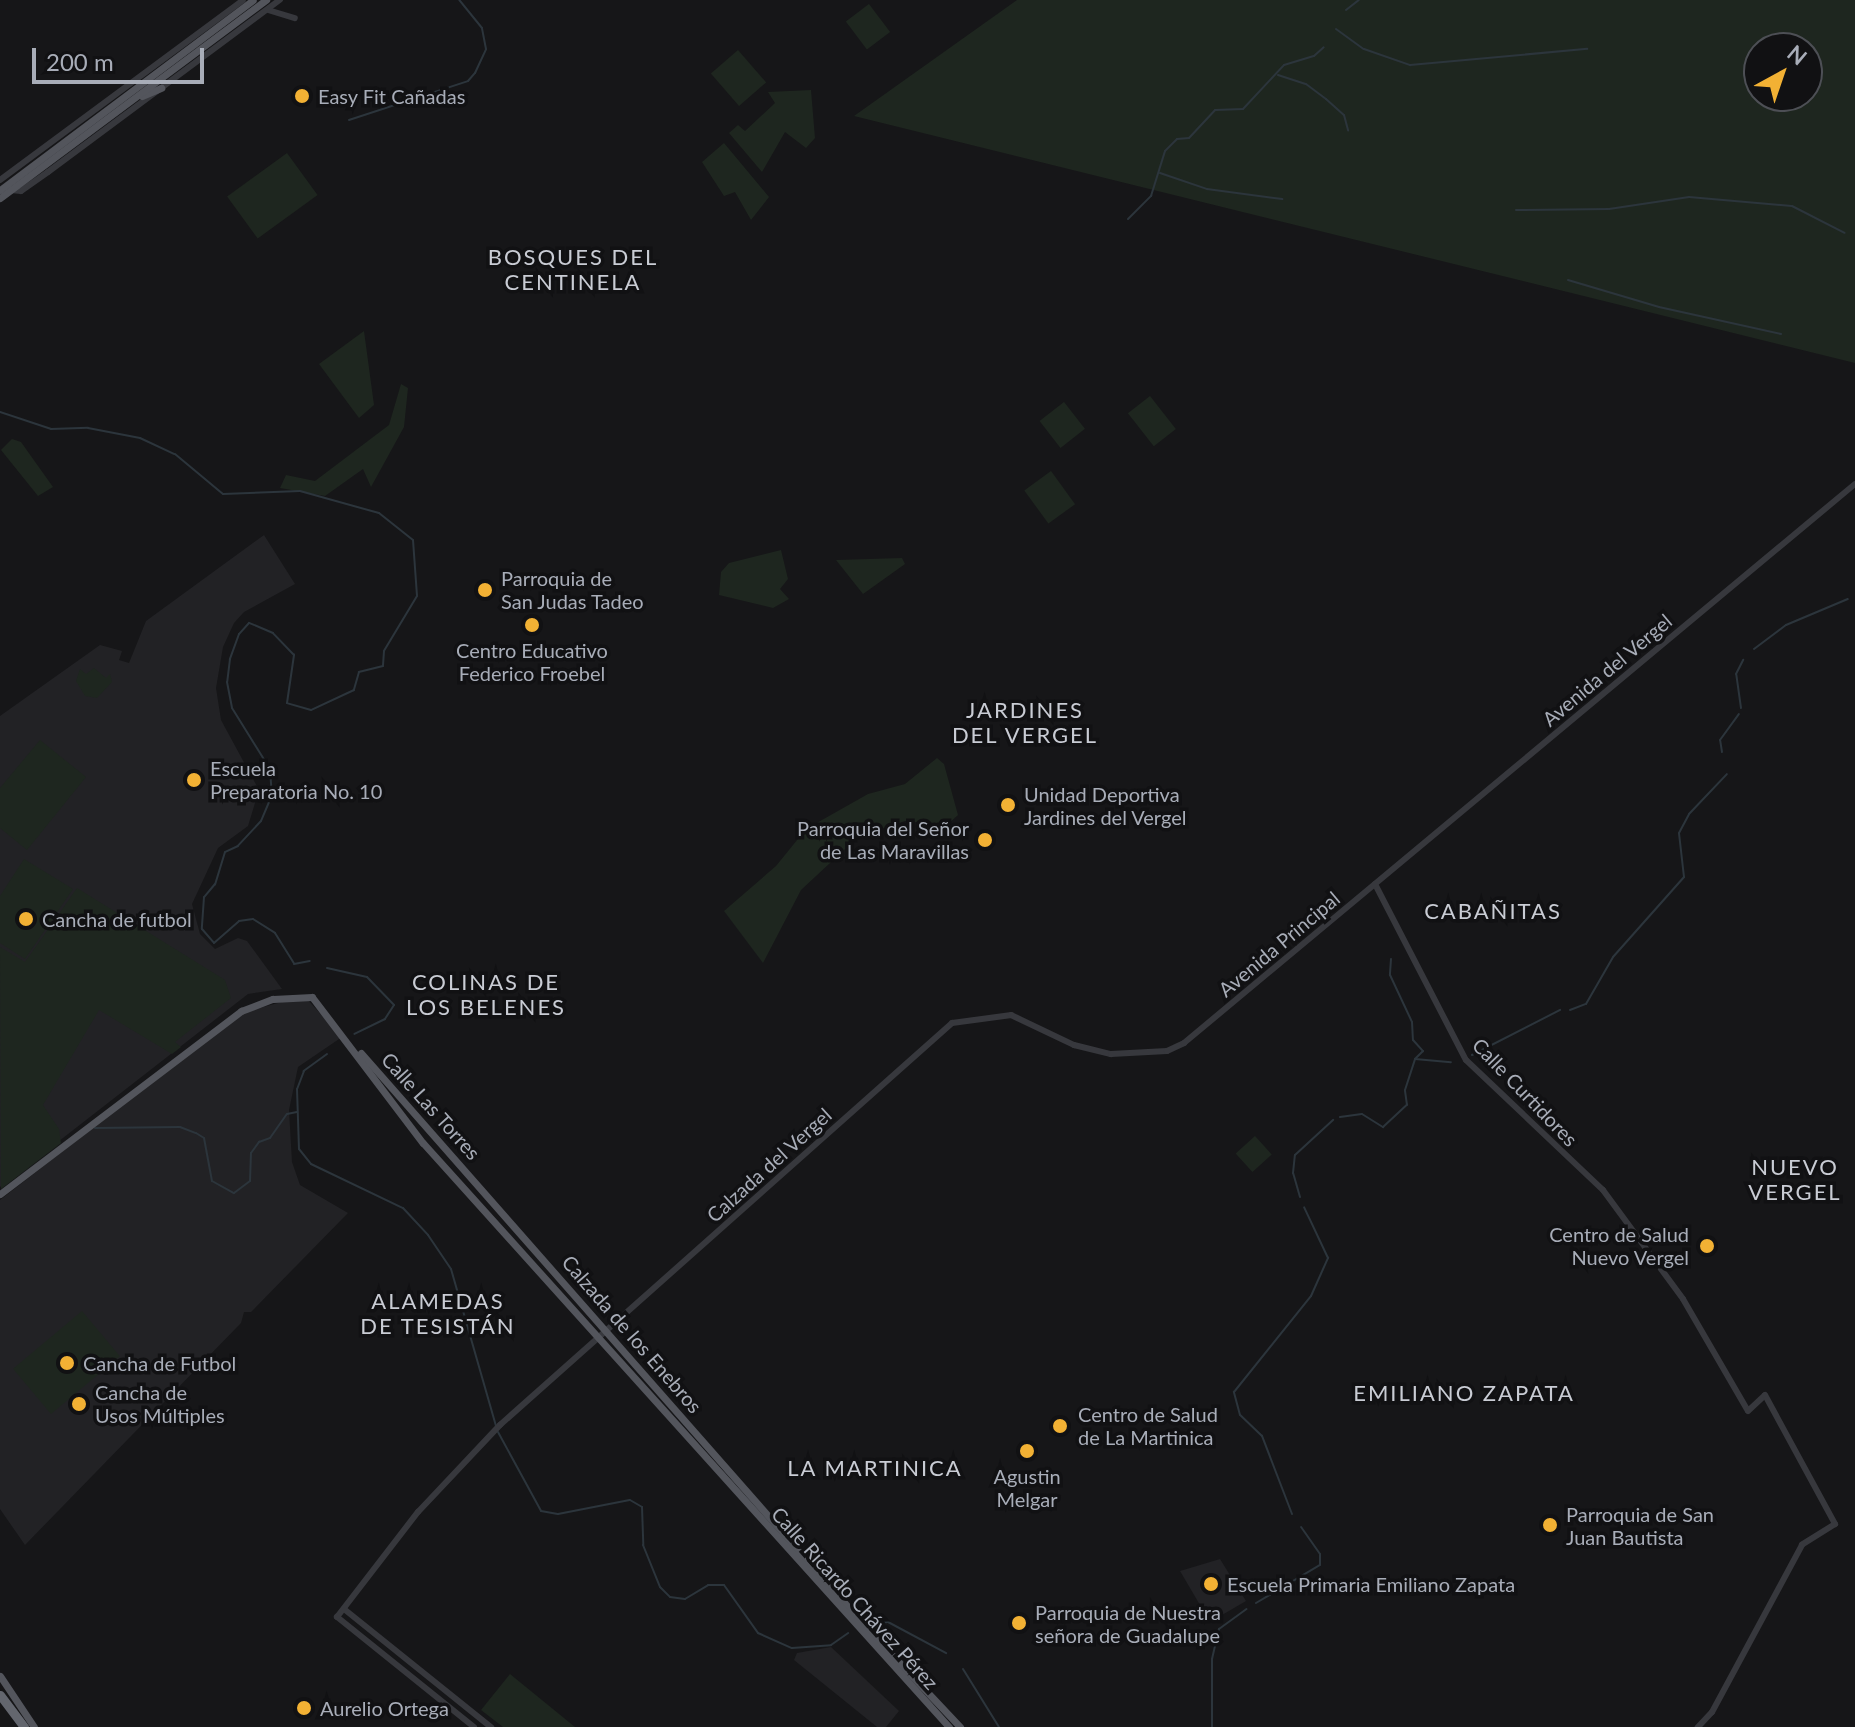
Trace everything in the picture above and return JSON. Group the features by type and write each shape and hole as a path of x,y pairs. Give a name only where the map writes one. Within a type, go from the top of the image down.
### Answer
{"highway":[{"path":"0,1695 24,1727"}],"main road":[{"path":"0,190 253,0"},
{"path":"0,198 266,0"},
{"path":"129,102 161,88"},
{"path":"0,1194 241,1011 273,999 312,997 354,1046"},
{"name":"Calle Las Torres","path":"354,1046 482,1187"},
{"name":"Calle Las Torres","path":"354,1046 381,1091 470,1197"},
{"name":"Calzada de los Enebros","path":"482,1187 758,1502"},
{"name":"Calzada de los Enebros","path":"470,1197 744,1500"},
{"name":"Calle Ricardo Chávez Pérez","path":"744,1500 949,1727"},
{"name":"Calle Ricardo Chávez Pérez","path":"758,1502 861,1628 960,1727"},
{"path":"0,1676 34,1727"}],"street":[{"path":"0,180 243,0"},
{"path":"11,190 21,191 48,172 280,0"},
{"path":"264,11 295,18"},
{"name":"Avenida del Vergel","path":"1409,857 1855,484"},
{"name":"Avenida Principal","path":"952,1023 1011,1015 1088,1050 1126,1055 1167,1051 1192,1037 1409,857"},
{"name":"Calle Curtidores","path":"1375,884 1466,1060 1603,1190 1683,1299 1748,1411 1765,1395 1835,1524 1802,1545 1712,1712 1698,1727"},
{"name":"Calzada del Vergel","path":"474,1727 337,1617 418,1512 500,1425 952,1023"},
{"path":"344,1609 491,1727"}],"shaded area":[{"path":"1017,0 1855,0 1855,363 854,116"},
{"path":"869,4 890,32 867,49 846,21"},
{"path":"738,50 766,82 739,106 711,74"},
{"path":"811,90 815,138 806,148 785,132 762,172 729,133 738,125 745,131 775,103 768,92"},
{"path":"724,143 769,197 751,220 735,192 724,196 702,162"},
{"path":"287,153 318,195 258,239 227,196"},
{"path":"364,331 374,405 359,418 319,364"},
{"path":"401,384 408,388 404,427 371,487 363,469 325,496 280,488 286,475 315,481 389,425"},
{"path":"1150,396 1176,429 1154,446 1128,413"},
{"path":"1064,402 1085,429 1061,448 1040,421"},
{"path":"12,439 21,442 53,487 38,496 1,450"},
{"path":"1051,471 1075,504 1048,524 1024,490"},
{"path":"264,535 295,584 244,612 234,623 223,647 216,688 221,720 259,790 248,826 218,848 192,904 200,934 215,949 238,938 247,941 282,989 248,994 0,1187 0,716 100,645 122,651 119,660 129,663 146,621"},
{"path":"781,550 788,579 780,589 789,599 773,608 719,595 721,572 729,563"},
{"path":"902,558 905,564 863,594 836,560"},
{"path":"94,668 106,678 110,674 112,682 97,698 85,696 76,681 80,669 86,674"},
{"path":"40,740 86,777 27,850 0,828 0,788"},
{"path":"937,758 944,764 958,815 947,825 905,821 858,837 801,890 763,963 724,911 776,866 806,829 868,794 905,784"},
{"name":"Cancha de futbol","path":"24,859 73,889 25,959 0,943 0,896"},
{"path":"77,888 225,980 231,998 175,1042 181,1047 172,1054 99,1010 43,1105 59,1129 61,1143 1,1189 0,947 25,962"},
{"path":"304,996 342,1037 298,1067 289,1110 292,1162 300,1185 348,1213 251,1312 244,1312 241,1323 25,1545 0,1509 0,1200 241,1013"},
{"path":"1255,1136 1272,1155 1252,1172 1236,1153"},
{"name":"Cancha de Futbol","path":"82,1311 120,1356 51,1414 13,1369"},
{"name":"Escuela Primaria Emiliano Zapata","path":"1220,1559 1246,1601 1210,1622 1180,1571"},
{"path":"831,1647 899,1711 886,1727 877,1727 794,1660 797,1653"},
{"path":"510,1674 575,1727 503,1727 481,1710"}],"waterway":[{"path":"349,120 468,81 486,49 482,28 459,0"},
{"path":"1346,10 1359,0"},
{"path":"1336,29 1364,49 1410,65 1587,49"},
{"path":"1128,219 1151,196 1165,151 1177,139 1189,138 1215,110 1243,109 1284,65 1314,56 1324,47"},
{"path":"1278,75 1306,84 1326,99 1344,115 1348,130"},
{"path":"1160,173 1207,189 1282,199"},
{"path":"1516,210 1609,209 1689,197 1792,206 1845,233"},
{"path":"1568,280 1659,307 1781,334"},
{"path":"0,412 51,429 88,428 140,438 175,454 223,494 300,491 379,513 413,540 417,596 384,651 383,666 359,672 354,690 311,710 287,703 294,655 273,633 249,623 239,634 230,659 227,682 232,708 270,769 272,795 261,821 238,846 225,852 215,884 204,897 202,929 214,943 239,921 253,919 275,933 294,964 310,961"},
{"path":"1754,649 1786,625 1848,599"},
{"path":"1741,708 1736,674 1743,660"},
{"path":"1722,752 1720,740 1739,714"},
{"path":"1570,1010 1586,1004 1613,957 1684,877 1679,833 1689,814 1727,774"},
{"path":"1391,959 1390,975 1412,1022 1413,1040 1423,1051 1416,1058"},
{"path":"327,968 367,977 394,1005 385,1019 354,1034"},
{"path":"1472,1055 1560,1010"},
{"path":"327,1054 304,1071 297,1089 299,1149 311,1164 403,1208 428,1235 451,1269 496,1426"},
{"path":"1340,1117 1362,1114 1383,1127 1407,1105 1405,1090 1415,1059 1451,1062"},
{"path":"95,1128 180,1127 196,1133 204,1138 212,1181 234,1193 250,1181 251,1153 259,1142 270,1138 287,1114 297,1112"},
{"path":"1300,1197 1293,1173 1295,1155 1333,1120"},
{"path":"1292,1514 1262,1436 1240,1415 1234,1392 1311,1296 1328,1258 1304,1207"},
{"path":"498,1432 541,1511 558,1514 630,1500 642,1507 643,1545 660,1587 670,1597 685,1599 708,1585 724,1585 758,1633 792,1648 831,1645 848,1633"},
{"path":"1256,1603 1320,1565 1320,1554 1301,1527"},
{"path":"1212,1727 1212,1659 1219,1629 1247,1609"},
{"path":"871,1624 888,1622 946,1653"},
{"path":"963,1669 999,1727"}],"place":[{"name":"Easy Fit Cañadas","path":"302,96"},
{"name":"Parroquia de San Judas Tadeo","path":"485,590"},
{"name":"Centro Educativo Federico Froebel","path":"532,625"},
{"name":"Escuela Preparatoria No. 10","path":"194,780"},
{"name":"Unidad Deportiva Jardines del Vergel","path":"1008,805"},
{"name":"Parroquia del Señor de Las Maravillas","path":"985,840"},
{"name":"Cancha de futbol","path":"26,919"},
{"name":"Centro de Salud Nuevo Vergel","path":"1707,1246"},
{"name":"Cancha de Futbol","path":"67,1363"},
{"name":"Cancha de Usos Múltiples","path":"79,1404"},
{"name":"Centro de Salud de La Martinica","path":"1060,1426"},
{"name":"Agustin Melgar","path":"1027,1451"},
{"name":"Parroquia de San Juan Bautista","path":"1550,1525"},
{"name":"Escuela Primaria Emiliano Zapata","path":"1211,1584"},
{"name":"Parroquia de Nuestra señora de Guadalupe","path":"1019,1623"},
{"name":"Aurelio Ortega","path":"304,1708"}],"district":[{"name":"BOSQUES DEL CENTINELA","path":"573,268"},
{"name":"JARDINES DEL VERGEL","path":"1025,722"},
{"name":"CABAÑITAS","path":"1493,911"},
{"name":"COLINAS DE LOS BELENES","path":"486,994"},
{"name":"NUEVO VERGEL","path":"1795,1178"},
{"name":"ALAMEDAS DE TESISTÁN","path":"438,1312"},
{"name":"EMILIANO ZAPATA","path":"1464,1393"},
{"name":"LA MARTINICA","path":"875,1468"}]}
